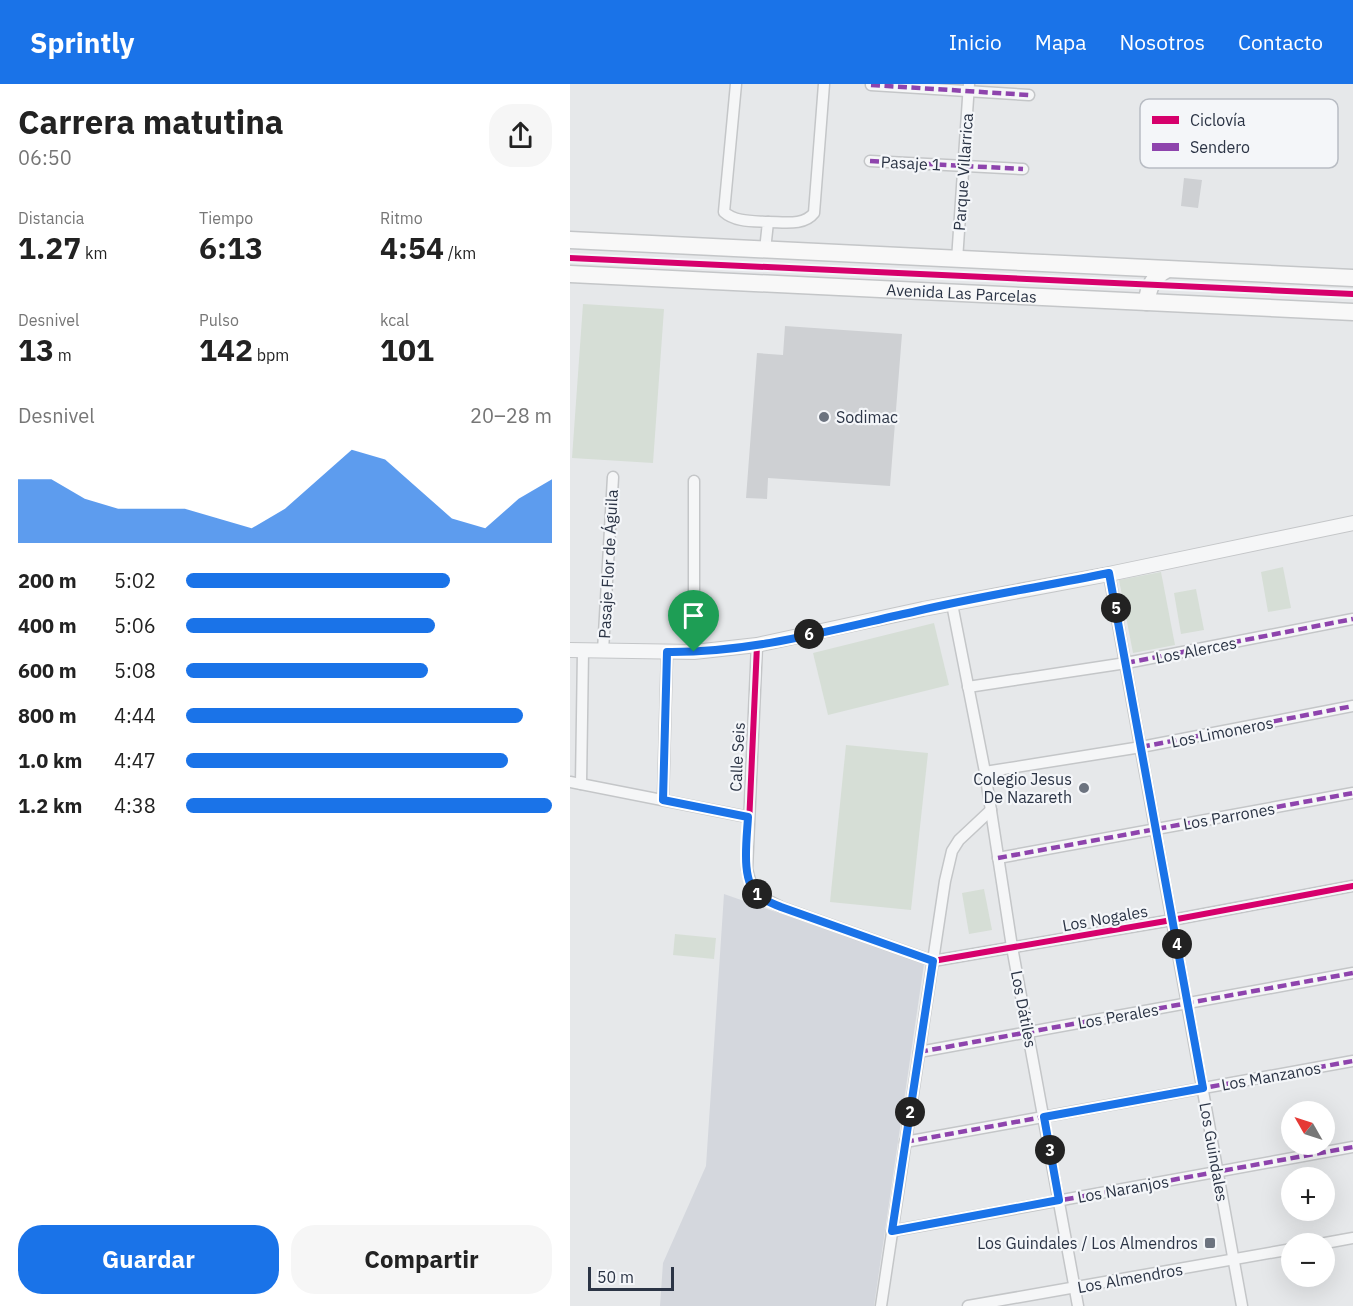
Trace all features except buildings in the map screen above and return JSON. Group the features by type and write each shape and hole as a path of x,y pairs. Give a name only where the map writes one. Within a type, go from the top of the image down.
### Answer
{"main road":[{"name":"Avenida Las Parcelas","path":"570,240 1353,279"},
{"path":"1147,302 1150,285 1157,275 1166,270"},
{"name":"Avenida Las Parcelas","path":"570,274 1353,312"}],"street":[{"path":"736,84 724,212 736,219 768,222 801,222 809,220 814,213 824,84"},
{"path":"871,85 969,88 1029,95"},
{"name":"Parque Villarrica","path":"957,260 969,88"},
{"name":"Pasaje 1","path":"870,161 1023,169"},
{"path":"765,250 768,222"},
{"name":"Pasaje Flor de Águila","path":"603,651 613,477"},
{"path":"694,481 694,652"},
{"path":"748,817 575,783 576,651 694,652 757,645 1353,523"},
{"name":"Los Guindales","path":"1109,573 1242,1306"},
{"name":"Los Dátiles","path":"952,604 985,772 1012,947 1078,1306"},
{"name":"Los Alerces","path":"968,687 1126,663 1353,619"},
{"name":"Calle Seis","path":"757,645 748,817 747,868 750,885 759,896 781,907 933,961"},
{"path":"663,800 667,652"},
{"name":"Los Limoneros","path":"985,772 1141,747 1353,706"},
{"name":"Los Parrones","path":"998,858 1353,793"},
{"path":"881,1306 933,961 952,851 959,840 991,810"},
{"name":"Los Nogales","path":"933,961 1172,920 1353,885"},
{"name":"Los Perales","path":"919,1052 1353,973"},
{"name":"Los Manzanos","path":"905,1142 1353,1061"},
{"name":"Los Naranjos","path":"892,1231 1353,1147"},
{"path":"1335,1241 1353,1238"},
{"name":"Los Almendros","path":"968,1306 1281,1251"}],"shaded area":[{"path":"583,304 664,309 653,463 572,458"},
{"path":"1283,567 1291,608 1268,612 1261,572"},
{"path":"1161,572 1175,645 1133,653 1119,580"},
{"path":"1196,589 1204,630 1181,634 1174,593"},
{"path":"934,623 949,685 828,715 813,653"},
{"path":"846,745 928,753 911,910 830,902"},
{"path":"984,889 992,930 969,934 962,893"},
{"path":"724,894 924,964 874,1306 660,1306 663,1263 706,1166"},
{"path":"675,934 716,938 714,959 673,955"}],"marked path":[{"path":"871,85 1029,95"},
{"path":"870,161 1023,169"},
{"path":"1126,663 1353,619"},
{"path":"1141,747 1353,706"},
{"path":"998,858 1353,793"},
{"path":"919,1052 1353,973"},
{"path":"905,1142 1353,1061"},
{"path":"892,1231 1353,1147"}],"cycle path":[{"path":"570,258 1353,294"},
{"path":"757,645 747,869 754,889 767,900 781,907 933,961 1353,886"}],"place":[{"name":"Sodimac","path":"824,417"},
{"name":"Colegio Jesus De Nazareth","path":"1084,788"},
{"name":"Los Guindales / Los Almendros","path":"1210,1243"}],"route":[{"path":"1109,573 1203,1088 1044,1117 1059,1200 892,1231 933,961 781,907 759,896 750,885 747,868 748,817 663,800 667,652 694,652 757,645 923,609 1109,573"}]}
